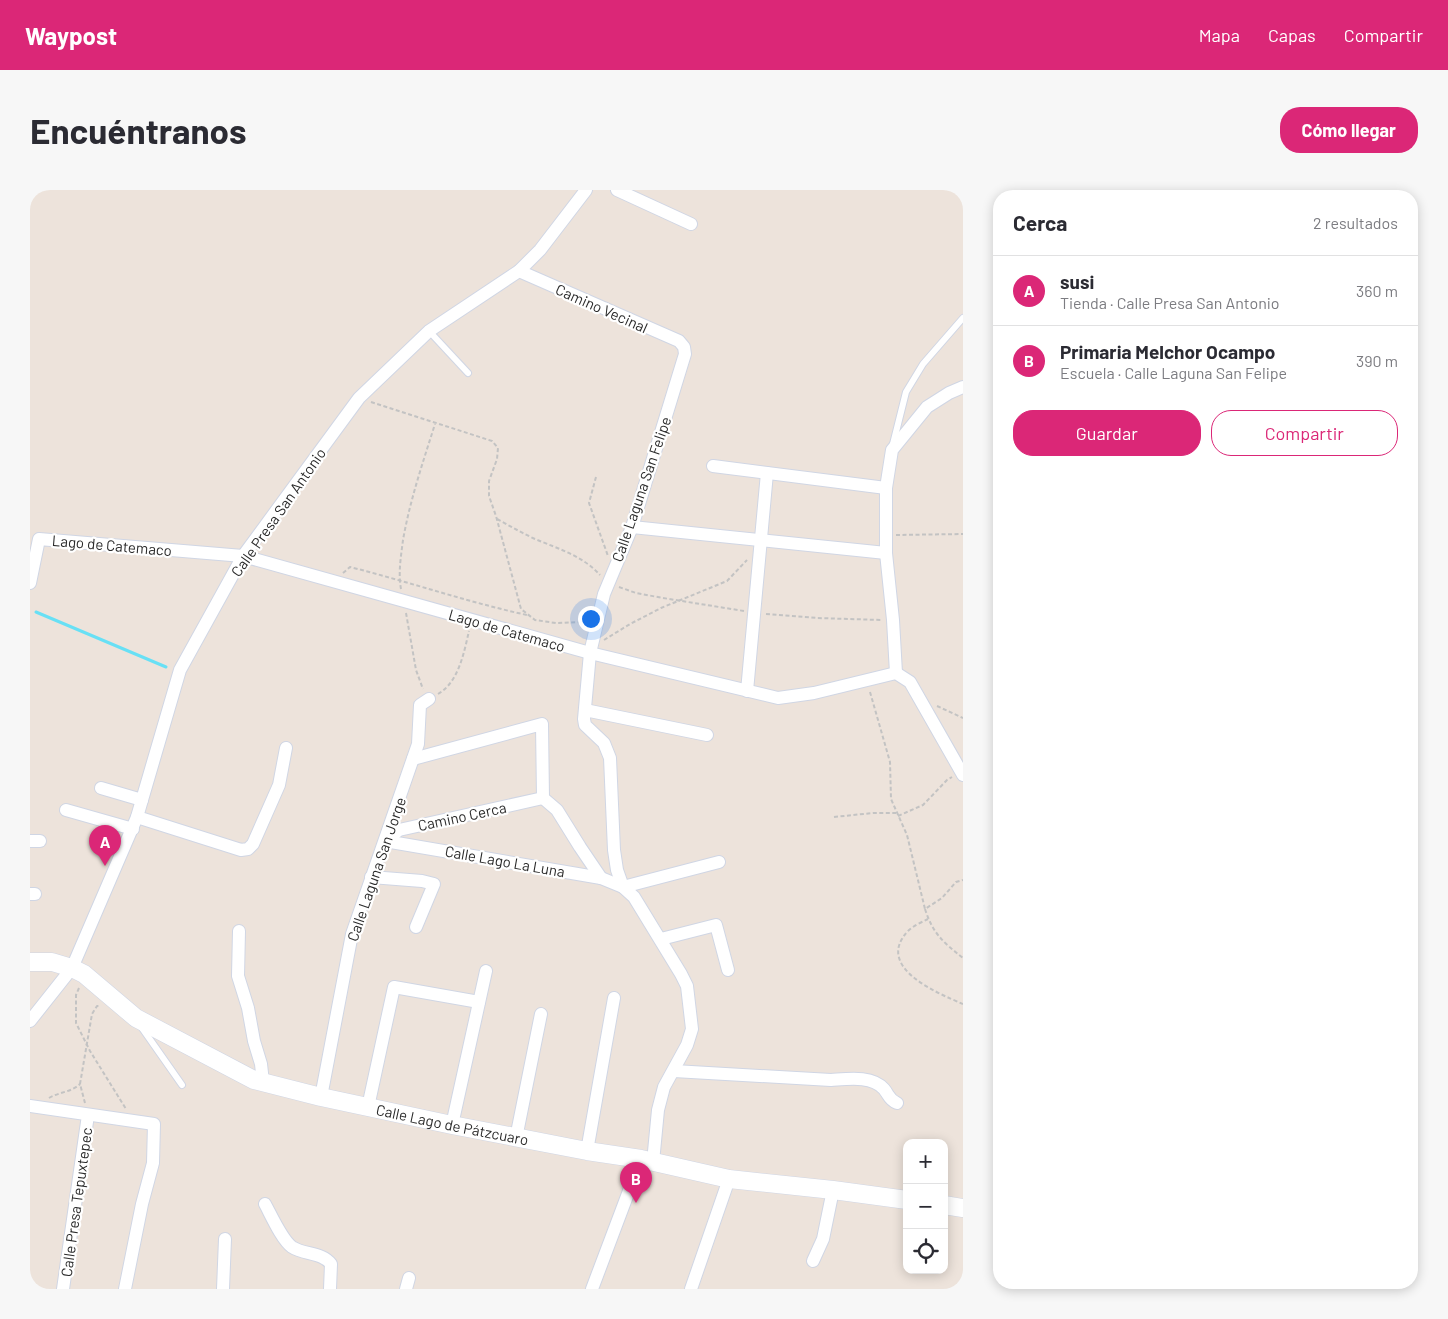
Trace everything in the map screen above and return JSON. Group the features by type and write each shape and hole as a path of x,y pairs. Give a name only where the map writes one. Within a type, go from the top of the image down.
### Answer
{"street":[{"name":"Calle Presa San Antonio","path":"30,1021 78,971 135,823 180,670 243,556 360,398 429,331 519,271 540,250 586,190"},
{"path":"617,190 691,224"},
{"name":"Camino Vecinal","path":"519,271 679,342 684,347"},
{"name":"Calle Laguna San Felipe","path":"592,1289 647,1161 664,1087 687,1045 692,1029 687,986 661,939 634,897 622,887 614,850 610,758 604,743 586,725 584,719 591,650 604,594 632,527 685,354 684,347"},
{"path":"962,773 910,682 896,673 886,553 886,488 892,450 927,407 949,393 963,387"},
{"path":"713,466 886,488"},
{"path":"747,691 767,473"},
{"path":"632,527 761,545 886,553"},
{"name":"Lago de Catemaco","path":"30,583 38,539 243,556 472,620 778,698 814,693 896,673"},
{"name":"Calle Laguna San Jorge","path":"321,1097 352,934 418,744 420,704 429,699"},
{"path":"585,710 707,735"},
{"path":"413,759 542,724 543,798 556,810 601,878"},
{"path":"66,810 135,823 240,850 248,849 253,844 279,785 286,748"},
{"path":"101,788 142,800"},
{"name":"Camino Cerca","path":"385,841 399,830 543,798"},
{"name":"Calle Lago La Luna","path":"385,841 601,878 622,887"},
{"path":"622,887 718,862"},
{"path":"371,876 434,884 416,927"},
{"path":"661,939 716,925 728,970"},
{"path":"239,930 238,976 248,1008 254,1041 261,1064 263,1082"},
{"name":"Calle Lago de Pátzcuaro","path":"30,962 52,962 78,971 136,1018 254,1080 321,1097 452,1125 647,1161 729,1179 903,1199"},
{"path":"452,1125 486,971"},
{"path":"368,1107 394,987 479,1002"},
{"path":"587,1151 614,998"},
{"path":"516,1138 541,1014"},
{"path":"674,1071 831,1080 852,1078 871,1082 883,1088 890,1101 896,1103"},
{"path":"32,1106 154,1124 153,1163 142,1204 125,1289"},
{"name":"Calle Presa Tepuxtepec","path":"63,1289 88,1115"},
{"path":"691,1289 729,1179"},
{"path":"813,1261 823,1240 833,1190"},
{"path":"265,1204 281,1233 292,1247 328,1259 331,1264 330,1289"},
{"path":"948,1206 963,1208"},
{"path":"223,1289 225,1240"}],"lane":[{"path":"892,450 906,392 923,364 963,318"},
{"path":"429,331 468,373"},
{"path":"136,1018 182,1085"}],"path":[{"path":"360,398 492,441 498,448 489,481 489,496 521,609 535,620 556,623 598,621"},
{"path":"436,424 408,512 400,557 399,579 416,670 421,685 429,699 445,690 457,672 464,654 472,620"},
{"path":"596,477 589,503 608,558 614,569"},
{"path":"497,519 534,538 571,553 591,565 609,583"},
{"path":"886,536 963,534"},
{"path":"591,650 630,624 662,608 727,581 761,545"},
{"path":"334,582 350,567 528,615"},
{"path":"866,680 890,762 891,799 906,836 924,909 931,926 939,937 963,958"},
{"path":"919,698 963,718"},
{"path":"834,817 873,813 898,814 923,805 947,780 962,773"},
{"path":"924,909 942,898 956,882 963,880"},
{"path":"928,919 909,930 900,942 898,956 905,970 934,992 963,1004"},
{"path":"78,971 76,1023 87,1046 110,1084 125,1104 130,1121"},
{"path":"88,1115 80,1084 92,1014 97,1006 105,1007"},
{"path":"32,1106 56,1094 76,1089 80,1084"}],"waterway":[{"name":"Lago de Catemaco","path":"36,612 166,667"}],"place":[{"name":"susi","path":"105,866"},
{"name":"Primaria Melchor Ocampo","path":"636,1203"}]}
